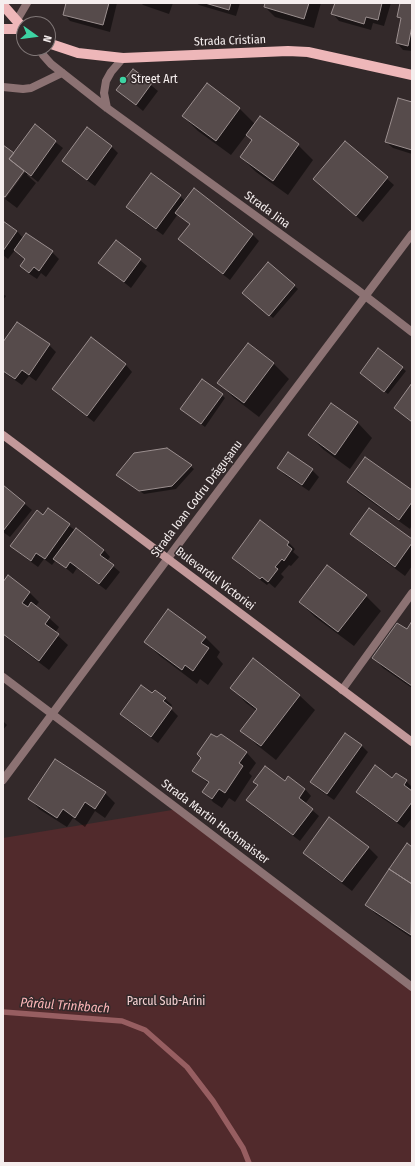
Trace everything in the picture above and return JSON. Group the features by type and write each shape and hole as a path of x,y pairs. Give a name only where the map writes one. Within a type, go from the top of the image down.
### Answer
{"main road":[{"path":"3,5 16,19"},
{"path":"3,29 16,29"},
{"name":"Strada Cristian","path":"56,46 78,53 123,58 288,51 308,52 412,75"},
{"name":"Bulevardul Victoriei","path":"3,436 412,742"}],"street":[{"path":"19,16 27,3"},
{"name":"Strada Jina","path":"44,56 51,64 107,108 412,332"},
{"path":"107,108 104,93 106,81 111,72 123,58"},
{"path":"3,87 23,89 31,88 62,73"},
{"name":"Strada Ioan Codru Drăgușanu","path":"3,780 412,234"},
{"path":"342,690 410,599"},
{"name":"Strada Martin Hochmaister","path":"3,678 53,714 412,987"}],"green space":[{"name":"Parcul Sub-Arini","path":"178,809 412,987 412,1163 3,1163 3,838"}],"building":[{"path":"66,3 109,3 103,25 63,15"},
{"path":"205,3 231,3 229,10"},
{"path":"265,3 309,3 304,19 264,7"},
{"path":"335,3 382,3 378,20 366,17 364,24 331,14"},
{"path":"400,3 412,3 412,26 408,46 396,43 401,18 397,17"},
{"path":"133,69 152,83 136,105 116,90"},
{"path":"207,83 240,108 216,141 182,116"},
{"path":"398,98 412,102 412,150 385,142"},
{"path":"260,116 299,144 273,181 240,157 252,140 246,135"},
{"path":"35,124 56,141 31,176 9,159"},
{"path":"87,127 112,146 87,180 62,161"},
{"path":"345,141 388,177 356,216 313,179"},
{"path":"3,145 14,153 9,159 24,171 5,197 3,196"},
{"path":"151,173 181,195 156,229 126,207"},
{"path":"194,188 253,234 223,274 178,239 190,224 175,213"},
{"path":"3,221 17,231 3,251"},
{"path":"26,233 53,251 39,271 34,267 29,273 20,266 25,259 14,250"},
{"path":"116,240 141,259 124,282 98,263"},
{"path":"268,262 295,285 269,316 242,293"},
{"path":"17,322 50,344 29,375 22,370 15,379 3,371 3,342"},
{"path":"91,337 126,364 87,416 52,389"},
{"path":"248,343 274,363 244,403 217,383"},
{"path":"378,348 403,367 384,392 360,373"},
{"path":"202,379 223,394 201,424 180,409"},
{"path":"412,383 412,422 394,408"},
{"path":"331,403 358,422 335,455 308,435"},
{"path":"167,448 192,465 172,486 139,491 116,475 134,453"},
{"path":"288,452 313,469 302,485 277,468"},
{"path":"365,457 412,490 412,502 399,520 347,482"},
{"path":"3,485 25,503 3,531"},
{"path":"48,508 70,524 45,559 36,553 31,561 10,546 37,510 43,515"},
{"path":"369,508 412,539 412,543 395,567 350,534"},
{"path":"260,520 289,542 287,545 292,549 284,561 282,559 275,567 278,569 268,582 262,577 260,579 232,558"},
{"path":"76,528 104,550 100,555 114,565 99,584 70,562 66,568 53,559"},
{"path":"327,565 367,595 338,632 299,602"},
{"path":"8,575 30,592 22,603 28,607 31,602 50,617 45,624 59,634 39,661 3,634 3,582"},
{"path":"168,609 206,637 201,643 209,648 193,671 185,665 182,670 144,642"},
{"path":"412,621 412,686 372,658 397,623 407,629"},
{"path":"253,658 300,695 261,746 240,731 257,709 230,688"},
{"path":"141,685 152,693 155,690 166,698 163,701 172,708 151,737 120,714"},
{"path":"345,733 362,745 327,794 310,782"},
{"path":"211,734 217,737 221,734 247,752 239,763 243,766 225,793 219,789 212,799 202,792 209,782 192,771 201,758 197,754"},
{"path":"55,759 106,792 95,809 85,802 75,818 63,809 57,818 28,799"},
{"path":"375,765 392,778 396,773 407,780 404,785 412,791 412,802 397,822 356,792"},
{"path":"265,766 285,781 288,776 305,789 299,798 313,809 293,835 246,800 258,785 253,782"},
{"path":"329,817 369,847 342,882 303,853"},
{"path":"407,843 412,847 412,884 389,869"},
{"path":"389,869 412,884 411,935 365,905"}],"waterway":[{"name":"Pârâul Trinkbach","path":"3,1012 122,1021 145,1030 187,1067 213,1101 243,1148 249,1163"}],"place":[{"name":"Street Art","path":"123,80"}]}
